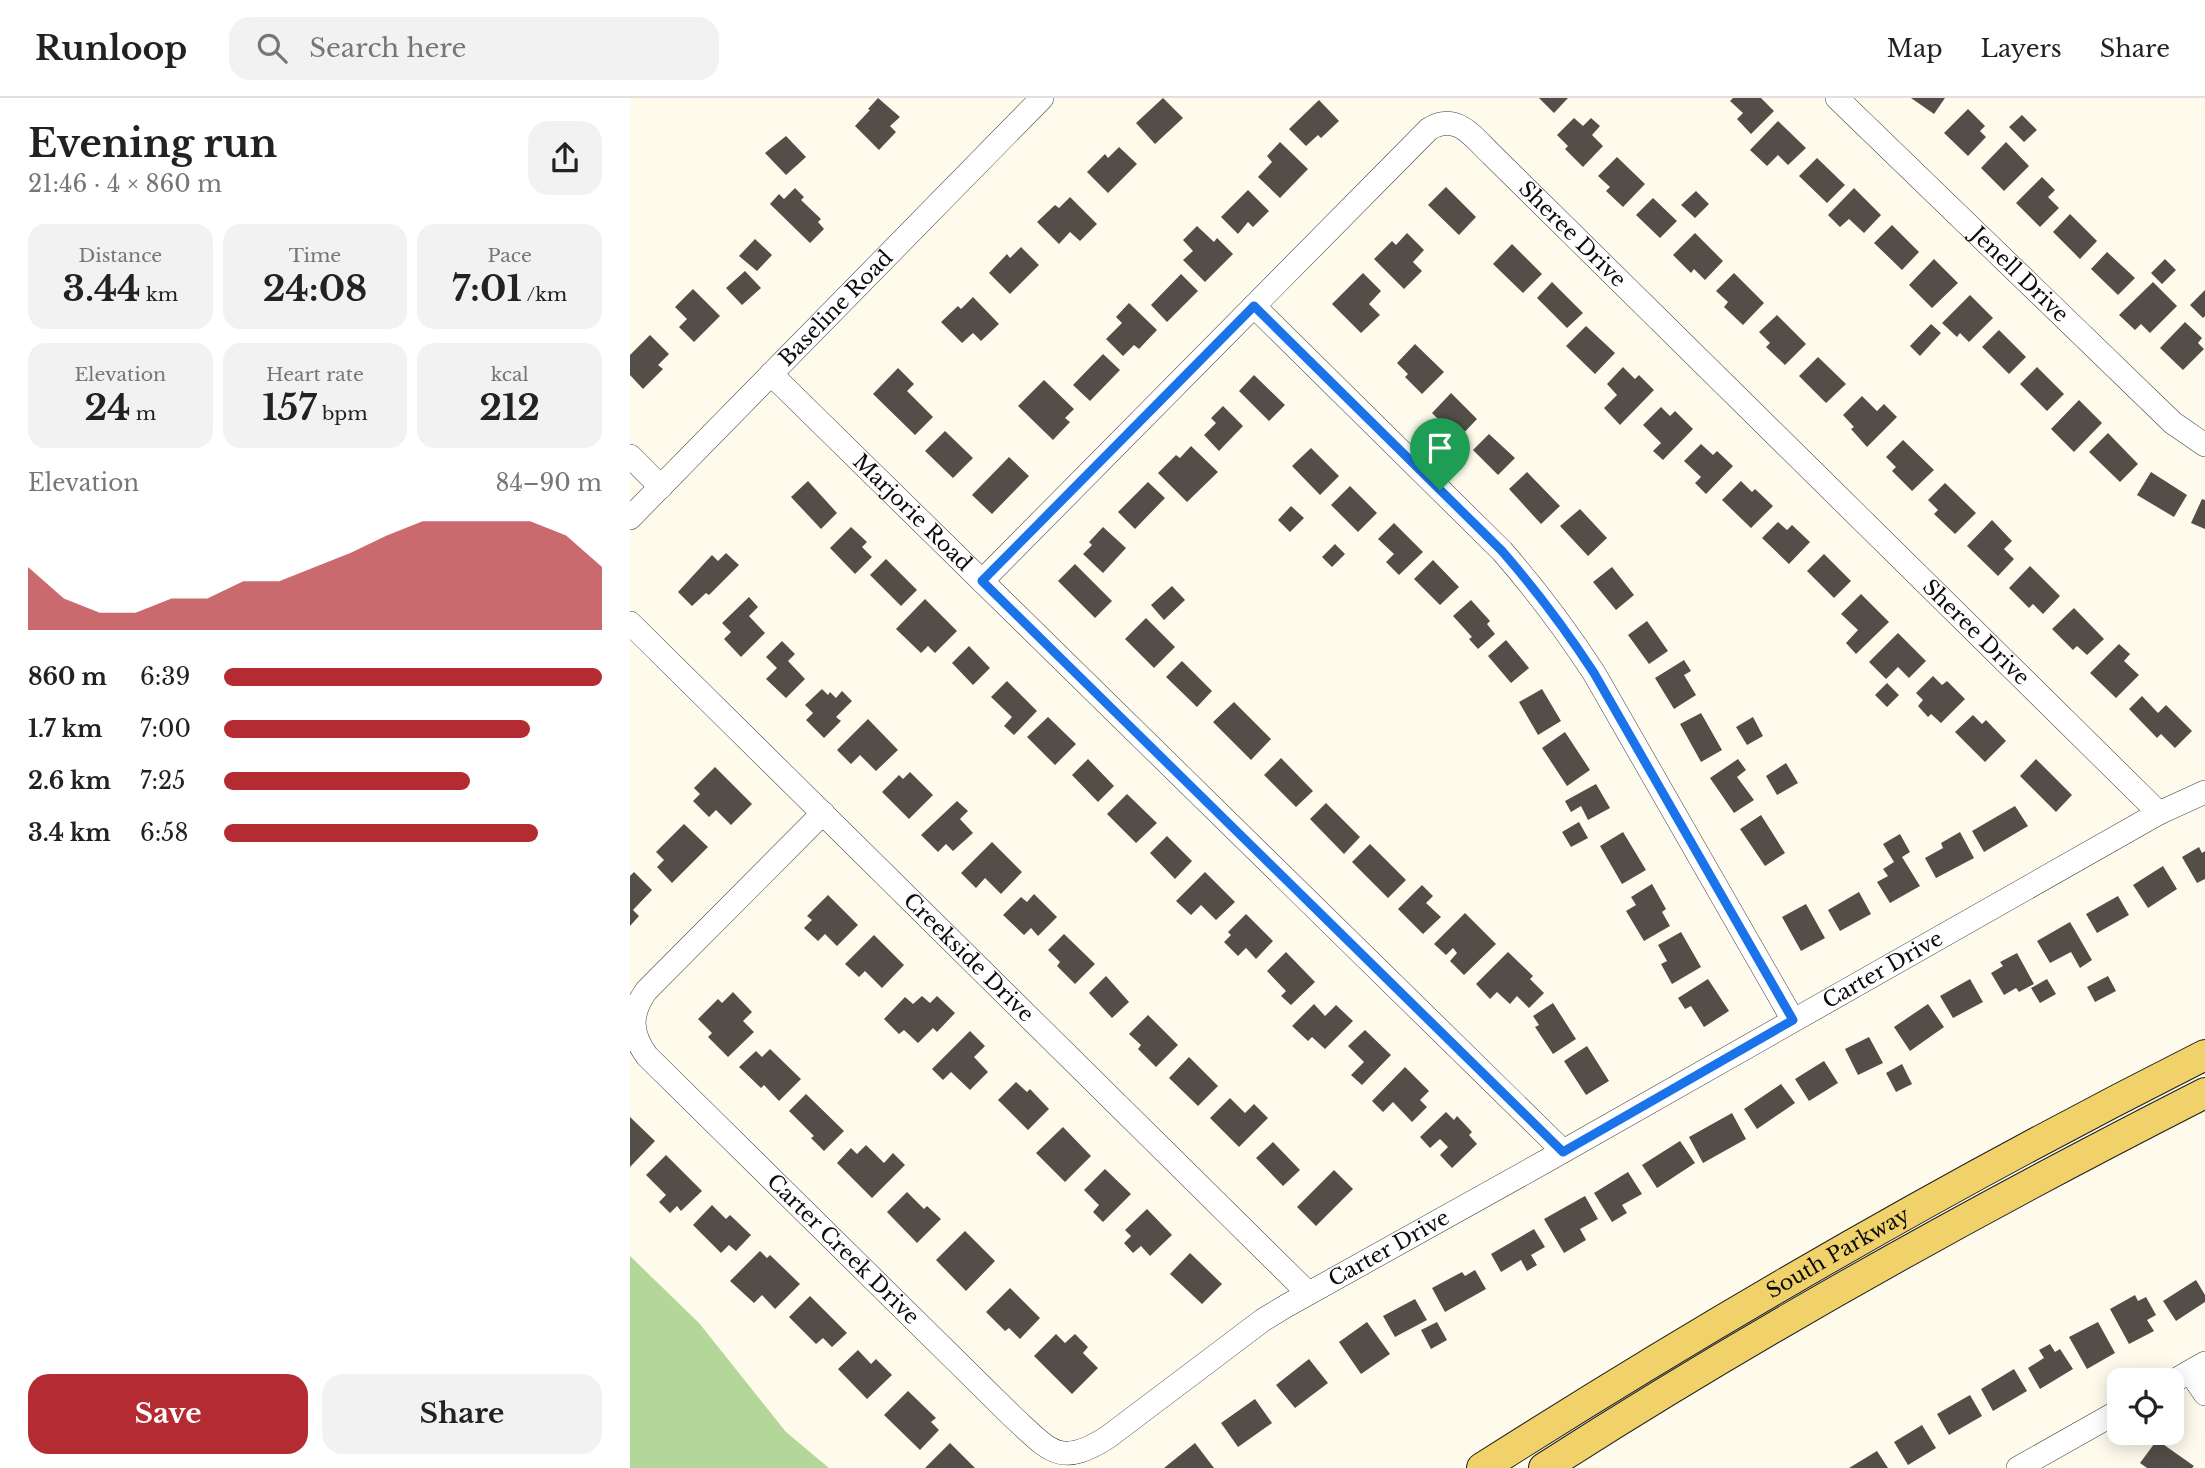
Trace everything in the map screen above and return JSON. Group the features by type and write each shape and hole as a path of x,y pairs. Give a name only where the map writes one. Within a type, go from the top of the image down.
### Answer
{"main road":[{"name":"South Parkway","path":"1482,1468 1748,1304 1969,1177 2205,1055"},
{"name":"South Parkway","path":"1544,1468 1747,1344 1943,1231 2205,1093"}],"street":[{"name":"Baseline Road","path":"630,518 1042,98"},
{"name":"Jenell Drive","path":"1838,98 2173,423 2205,445"},
{"name":"Sheree Drive","path":"982,581 1429,129 1443,123 1460,126 2158,813"},
{"path":"1254,306 1502,551 1562,625 1594,673 1793,1020"},
{"name":"Marjorie Road","path":"771,374 1563,1152"},
{"path":"630,456 661,487"},
{"name":"Creekside Drive","path":"630,623 1307,1293"},
{"name":"Carter Drive","path":"1307,1293 1563,1152 2158,813 2205,792"},
{"name":"Carter Creek Drive","path":"823,813 640,998 632,1030 647,1056 1013,1417 1052,1450 1073,1455 1096,1445 1263,1320 1307,1293"},
{"path":"2189,1372 2205,1394"},
{"path":"2018,1468 2107,1418"}],"green space":[{"path":"630,1256 699,1323 786,1432 829,1468 630,1468"}],"building":[{"path":"878,98 900,117 890,126 896,132 879,150 855,126"},
{"path":"1163,98 1183,118 1155,144 1136,123"},
{"path":"1539,98 1568,98 1554,113"},
{"path":"1733,98 1761,98 1774,111 1751,134 1737,119 1743,113 1730,101"},
{"path":"1911,98 1945,98 1934,114"},
{"path":"1319,100 1339,121 1321,138 1318,135 1306,146 1289,129"},
{"path":"1968,109 1985,126 1980,131 1986,137 1968,156 1944,133"},
{"path":"2022,115 2037,130 2024,142 2009,127"},
{"path":"1574,118 1583,126 1591,118 1600,126 1592,135 1603,146 1583,167 1565,149 1568,146 1557,135"},
{"path":"1778,121 1806,148 1788,165 1778,155 1767,166 1750,150"},
{"path":"786,136 806,157 786,175 765,153"},
{"path":"1280,142 1308,169 1280,198 1258,177 1272,162 1267,156"},
{"path":"2006,142 2029,166 2004,191 1981,168"},
{"path":"1119,147 1137,164 1108,193 1087,172 1105,154 1108,158"},
{"path":"1617,157 1645,184 1623,207 1606,191 1610,187 1598,176"},
{"path":"1817,158 1845,185 1827,203 1799,176"},
{"path":"2042,177 2055,190 2048,197 2059,208 2040,227 2016,203"},
{"path":"1446,187 1476,217 1459,235 1428,205"},
{"path":"795,188 804,197 801,200 821,219 818,222 824,229 810,243 770,204 779,194 784,199"},
{"path":"1854,188 1881,215 1864,233 1849,219 1840,227 1828,215"},
{"path":"1248,190 1269,211 1253,227 1248,222 1238,234 1221,217"},
{"path":"1696,191 1709,204 1695,218 1681,205"},
{"path":"1070,197 1097,224 1080,241 1070,232 1059,244 1037,222 1055,205 1059,208"},
{"path":"1653,198 1677,221 1660,238 1636,215"},
{"path":"2070,214 2097,241 2080,259 2053,232"},
{"path":"1892,225 1919,252 1902,270 1874,243"},
{"path":"1197,226 1214,242 1217,238 1233,254 1205,282 1183,260 1193,251 1183,240"},
{"path":"1407,233 1424,250 1413,262 1422,271 1404,289 1374,259 1392,241 1396,245"},
{"path":"1695,233 1723,261 1705,280 1694,269 1691,273 1673,255"},
{"path":"755,239 772,255 757,271 739,256"},
{"path":"1512,244 1542,274 1523,293 1493,264"},
{"path":"1021,247 1039,265 1010,294 989,273 1007,254 1010,258"},
{"path":"2107,252 2135,278 2118,295 2091,269"},
{"path":"1934,259 1958,283 1932,308 1909,285"},
{"path":"2165,259 2176,270 2162,284 2151,273"},
{"path":"745,271 761,288 742,305 726,288"},
{"path":"1363,273 1381,291 1369,304 1380,315 1361,333 1332,304"},
{"path":"1734,273 1764,303 1743,325 1724,307 1728,302 1716,291"},
{"path":"1181,274 1198,291 1167,322 1151,305"},
{"path":"1552,282 1583,313 1567,328 1537,298"},
{"path":"2153,282 2177,306 2150,333 2141,324 2135,330 2119,315"},
{"path":"693,289 720,316 694,342 679,327 687,319 675,307"},
{"path":"2205,290 2205,316 2203,318 2190,305"},
{"path":"1970,295 1993,318 1969,342 1960,333 1957,337 1942,323"},
{"path":"973,297 999,324 981,341 973,333 962,343 941,322 958,306 961,309"},
{"path":"1129,303 1157,330 1139,349 1134,345 1123,356 1106,339 1122,323 1116,317"},
{"path":"1777,315 1806,344 1785,365 1766,347 1770,343 1759,332"},
{"path":"2185,322 2202,338 2198,343 2204,349 2183,370 2160,348"},
{"path":"1931,324 1941,333 1920,356 1910,346"},
{"path":"1586,326 1615,353 1595,374 1566,346"},
{"path":"1999,330 2026,357 2009,374 1982,347"},
{"path":"650,335 669,354 658,365 663,369 643,389 630,375 630,355"},
{"path":"1415,344 1444,372 1422,394 1405,377 1408,374 1397,363"},
{"path":"1103,354 1120,370 1090,401 1073,385"},
{"path":"1818,357 1846,384 1826,403 1799,376"},
{"path":"1623,367 1635,379 1639,375 1654,390 1620,425 1604,408 1617,395 1607,384"},
{"path":"2037,367 2064,394 2047,411 2020,384"},
{"path":"898,368 914,384 907,391 933,417 915,435 873,394"},
{"path":"1254,375 1285,405 1269,421 1239,391"},
{"path":"1044,380 1074,409 1065,418 1070,422 1053,440 1018,406"},
{"path":"1451,393 1477,419 1458,439 1432,413"},
{"path":"1862,396 1877,411 1884,404 1897,417 1867,447 1843,415"},
{"path":"2079,400 2102,423 2074,452 2051,429"},
{"path":"1223,406 1243,426 1219,451 1204,435 1216,423 1211,418"},
{"path":"1661,407 1670,416 1675,411 1693,429 1663,460 1653,451 1661,443 1643,425"},
{"path":"945,431 973,458 953,478 925,451"},
{"path":"2108,433 2138,464 2120,482 2089,452"},
{"path":"1489,434 1515,458 1498,475 1473,450"},
{"path":"1903,440 1934,470 1912,491 1892,471 1896,467 1886,457"},
{"path":"1701,444 1713,455 1717,451 1733,466 1706,494 1695,483 1701,477 1684,461"},
{"path":"1191,446 1218,472 1187,502 1158,473 1176,455 1180,458"},
{"path":"1311,448 1339,476 1320,495 1292,466"},
{"path":"1009,457 1029,476 992,514 972,495"},
{"path":"1527,472 1560,506 1541,524 1509,489"},
{"path":"2151,472 2187,495 2174,517 2137,495"},
{"path":"808,481 837,513 821,529 791,497"},
{"path":"1741,481 1752,492 1755,489 1773,506 1751,528 1722,500"},
{"path":"1148,482 1165,498 1135,529 1118,512"},
{"path":"1945,483 1976,513 1955,534 1934,514 1938,510 1928,500"},
{"path":"1350,486 1377,513 1358,532 1331,505"},
{"path":"2202,499 2205,500 2205,529 2191,523"},
{"path":"1291,506 1304,518 1290,532 1278,520"},
{"path":"1580,509 1607,538 1588,556 1560,526"},
{"path":"1992,520 2012,541 2004,549 2014,559 1998,576 1967,546"},
{"path":"1778,522 1787,530 1792,525 1810,542 1789,564 1762,538"},
{"path":"1394,523 1423,552 1399,575 1386,562 1394,554 1378,539"},
{"path":"851,527 867,542 862,547 872,557 855,574 830,548"},
{"path":"1103,527 1126,548 1103,573 1083,554 1092,545 1089,542"},
{"path":"1335,544 1345,554 1332,567 1322,557"},
{"path":"726,553 739,565 709,595 706,593 692,606 678,592 712,555 718,561"},
{"path":"1824,554 1851,581 1834,598 1807,571"},
{"path":"886,559 917,590 901,606 870,575"},
{"path":"1433,560 1459,587 1440,605 1414,579"},
{"path":"1075,564 1112,601 1095,618 1058,581"},
{"path":"2030,566 2060,596 2043,614 2033,604 2029,608 2009,588"},
{"path":"1612,567 1634,595 1616,610 1593,582"},
{"path":"1172,586 1185,600 1164,620 1151,605"},
{"path":"1861,594 1889,622 1856,654 1846,643 1858,630 1841,614"},
{"path":"749,597 758,607 749,616 765,633 741,657 724,639 731,632 722,623"},
{"path":"925,599 957,631 935,653 928,646 921,653 896,629"},
{"path":"1471,600 1490,621 1487,624 1495,634 1478,649 1469,639 1472,637 1453,616"},
{"path":"2074,608 2104,639 2087,655 2077,646 2073,650 2052,629"},
{"path":"1146,618 1175,647 1154,668 1125,639"},
{"path":"1647,621 1668,651 1649,664 1628,635"},
{"path":"1898,633 1926,661 1909,678 1898,667 1886,679 1869,662"},
{"path":"1506,640 1529,668 1511,683 1488,656"},
{"path":"782,641 795,654 788,661 805,679 786,698 766,679 777,668 766,657"},
{"path":"2119,644 2130,654 2124,661 2139,675 2116,698 2090,673"},
{"path":"969,646 990,668 973,685 952,663"},
{"path":"1684,660 1691,671 1684,675 1696,695 1674,709 1655,678"},
{"path":"1182,661 1212,691 1197,707 1166,677"},
{"path":"1933,676 1942,685 1947,681 1965,699 1941,723 1931,714 1928,717 1918,706 1923,700 1916,693"},
{"path":"1007,681 1037,711 1014,735 1004,726 1012,717 991,697"},
{"path":"1887,683 1899,695 1887,707 1875,695"},
{"path":"822,689 836,698 842,691 852,701 836,717 841,721 824,738 806,720 813,713 805,705"},
{"path":"1542,689 1561,721 1538,735 1519,702"},
{"path":"2142,696 2158,713 2166,705 2192,731 2175,748 2161,734 2157,738 2129,709"},
{"path":"1234,702 1271,739 1251,760 1213,722"},
{"path":"1701,713 1722,750 1701,762 1680,724"},
{"path":"1973,715 1982,724 1986,720 2006,741 1985,762 1955,732"},
{"path":"1048,717 1076,744 1055,765 1027,737"},
{"path":"1753,717 1763,736 1747,745 1736,727"},
{"path":"868,719 898,750 876,771 860,755 851,764 837,750"},
{"path":"1565,732 1590,770 1567,786 1542,748"},
{"path":"1281,758 1313,791 1296,807 1264,775"},
{"path":"1088,759 1114,786 1098,802 1072,775"},
{"path":"1738,759 1746,770 1737,777 1754,800 1734,813 1710,778"},
{"path":"2036,759 2072,795 2056,812 2020,776"},
{"path":"1786,763 1798,783 1777,795 1766,776"},
{"path":"715,767 752,804 731,825 716,810 709,817 693,801 700,794 694,788"},
{"path":"910,772 933,795 909,819 882,792 899,775 903,779"},
{"path":"1596,784 1610,808 1588,820 1581,806 1571,812 1565,801"},
{"path":"1127,794 1157,823 1136,843 1107,814"},
{"path":"957,801 968,811 960,819 973,833 953,851 946,844 938,852 921,835"},
{"path":"1326,803 1360,837 1344,854 1310,819"},
{"path":"2015,806 2028,826 1984,852 1972,831"},
{"path":"1761,815 1785,853 1765,866 1740,829"},
{"path":"1579,822 1588,838 1571,847 1562,832"},
{"path":"684,824 708,847 672,883 657,867 664,860 656,852"},
{"path":"1623,832 1646,870 1622,884 1600,846"},
{"path":"1960,832 1974,858 1936,878 1925,858 1943,848 1941,843"},
{"path":"1900,834 1910,852 1902,857 1920,886 1890,903 1877,882 1888,876 1883,869 1894,862 1883,844"},
{"path":"1167,836 1192,861 1175,879 1150,853"},
{"path":"992,842 1022,872 1001,894 985,878 976,888 961,873"},
{"path":"1370,844 1406,880 1388,898 1352,862"},
{"path":"2199,847 2202,853 2205,851 2205,879 2197,883 2182,857"},
{"path":"2163,866 2177,889 2148,908 2133,885"},
{"path":"634,872 652,890 633,910 639,916 630,926 630,876"},
{"path":"1205,872 1235,902 1216,920 1201,905 1191,915 1176,901"},
{"path":"1652,884 1666,909 1662,912 1670,926 1644,941 1626,911 1636,905 1631,897"},
{"path":"1422,885 1433,896 1426,903 1441,917 1423,934 1398,909"},
{"path":"1859,892 1871,914 1840,931 1828,910"},
{"path":"1034,894 1057,917 1038,936 1031,928 1024,935 1003,915 1021,897 1027,902"},
{"path":"828,895 858,925 837,946 825,934 818,941 804,928 812,920 807,916"},
{"path":"2118,896 2129,915 2097,933 2086,914"},
{"path":"1806,904 1825,938 1801,951 1782,917"},
{"path":"1465,913 1496,944 1464,975 1450,961 1457,953 1453,948 1446,955 1434,944"},
{"path":"1246,914 1273,941 1256,959 1246,948 1238,956 1224,942 1231,935 1228,932"},
{"path":"2070,922 2092,960 2080,968 2071,952 2050,963 2037,941"},
{"path":"1681,932 1701,967 1672,984 1661,964 1667,961 1658,945"},
{"path":"1064,934 1095,964 1075,984 1057,966 1060,962 1048,950"},
{"path":"874,935 904,965 882,988 865,971 859,977 845,964"},
{"path":"1286,952 1315,982 1291,1005 1281,996 1286,991 1267,971"},
{"path":"1508,952 1533,976 1530,979 1544,993 1529,1008 1517,996 1510,1004 1497,992 1490,999 1476,984"},
{"path":"2017,953 2034,984 2019,992 2016,988 2004,995 1991,973 2003,966 2000,962"},
{"path":"1106,976 1129,1002 1112,1018 1089,993"},
{"path":"2108,976 2116,991 2095,1002 2087,987"},
{"path":"1708,979 1729,1011 1704,1027 1691,1006 1685,1009 1678,998"},
{"path":"1970,979 1983,1002 1953,1018 1940,996"},
{"path":"2047,979 2056,994 2040,1003 2031,988"},
{"path":"733,992 752,1012 743,1021 754,1032 728,1057 708,1037 712,1033 698,1019 718,999 722,1003"},
{"path":"922,996 930,1003 937,996 955,1013 937,1032 933,1028 918,1043 904,1030 899,1034 884,1019 905,997 913,1004"},
{"path":"1553,1003 1576,1039 1553,1054 1535,1027 1539,1025 1533,1016"},
{"path":"1314,1004 1325,1016 1336,1005 1353,1021 1325,1049 1312,1037 1308,1041 1292,1026"},
{"path":"1928,1004 1944,1027 1910,1051 1894,1027"},
{"path":"1148,1015 1178,1045 1156,1067 1138,1049 1141,1045 1129,1034"},
{"path":"1365,1030 1391,1055 1362,1085 1351,1075 1364,1062 1348,1046"},
{"path":"970,1031 985,1046 974,1057 988,1072 970,1090 951,1072 943,1080 932,1069"},
{"path":"1869,1037 1883,1063 1858,1075 1845,1049"},
{"path":"1587,1046 1609,1081 1586,1095 1564,1061"},
{"path":"770,1049 801,1079 779,1101 764,1085 761,1088 739,1067 756,1051 762,1057"},
{"path":"1189,1057 1218,1086 1198,1106 1169,1078"},
{"path":"1824,1061 1838,1083 1809,1101 1795,1079"},
{"path":"1902,1064 1912,1084 1896,1092 1886,1073"},
{"path":"1405,1067 1429,1091 1420,1100 1427,1107 1412,1122 1393,1102 1383,1112 1372,1101"},
{"path":"1016,1082 1027,1092 1030,1089 1049,1109 1028,1130 998,1100"},
{"path":"1781,1084 1795,1103 1757,1129 1744,1109"},
{"path":"806,1094 844,1131 824,1151 811,1138 814,1136 789,1111"},
{"path":"1230,1098 1245,1113 1254,1104 1268,1118 1239,1147 1210,1118"},
{"path":"1446,1112 1454,1120 1457,1116 1472,1132 1469,1135 1477,1144 1452,1168 1440,1155 1448,1147 1440,1139 1430,1148 1420,1137"},
{"path":"1732,1113 1746,1139 1703,1163 1689,1137"},
{"path":"630,1117 655,1141 630,1167"},
{"path":"1063,1127 1091,1156 1065,1182 1036,1153"},
{"path":"1680,1141 1695,1163 1657,1188 1642,1165"},
{"path":"1273,1142 1300,1170 1283,1186 1256,1158"},
{"path":"866,1145 884,1163 893,1153 905,1165 872,1198 837,1163 851,1148 857,1154"},
{"path":"666,1155 702,1191 681,1211 677,1206 670,1213 659,1202 666,1195 646,1175"},
{"path":"1105,1169 1131,1194 1103,1222 1093,1212 1099,1205 1084,1190"},
{"path":"1334,1170 1353,1189 1316,1226 1297,1207"},
{"path":"1628,1172 1642,1194 1622,1205 1627,1213 1612,1222 1594,1193"},
{"path":"907,1192 924,1209 927,1206 941,1219 917,1243 887,1212"},
{"path":"1585,1196 1598,1219 1580,1229 1586,1240 1564,1253 1544,1219"},
{"path":"712,1205 726,1219 730,1215 751,1235 736,1251 729,1245 721,1253 693,1225"},
{"path":"1147,1209 1172,1235 1150,1256 1141,1246 1133,1253 1124,1243 1131,1236 1125,1230"},
{"path":"1534,1229 1545,1247 1531,1255 1537,1265 1527,1271 1521,1260 1501,1272 1491,1254"},
{"path":"965,1231 995,1261 966,1291 936,1260"},
{"path":"760,1251 767,1258 770,1255 800,1284 775,1309 762,1295 754,1303 730,1281"},
{"path":"1190,1253 1222,1284 1202,1304 1170,1274"},
{"path":"1475,1270 1486,1289 1445,1312 1432,1288 1462,1272 1465,1276"},
{"path":"2196,1280 2205,1295 2205,1302 2176,1321 2163,1301"},
{"path":"1010,1288 1040,1318 1020,1339 1009,1328 1005,1331 986,1312"},
{"path":"2135,1295 2138,1301 2146,1297 2156,1315 2147,1320 2154,1331 2129,1344 2110,1309"},
{"path":"810,1296 847,1333 832,1347 823,1338 816,1344 789,1317"},
{"path":"1415,1299 1427,1320 1395,1337 1383,1316"},
{"path":"1367,1322 1390,1354 1361,1374 1339,1342"},
{"path":"1437,1322 1447,1340 1431,1349 1421,1330"},
{"path":"2098,1322 2115,1353 2087,1369 2069,1337"},
{"path":"1056,1334 1065,1343 1075,1334 1088,1347 1083,1353 1098,1368 1072,1394 1034,1356"},
{"path":"2050,1344 2055,1352 2060,1349 2073,1369 2040,1389 2028,1368 2044,1358 2039,1350"},
{"path":"858,1350 871,1364 876,1359 892,1375 867,1399 838,1369"},
{"path":"1309,1359 1328,1383 1295,1408 1276,1385"},
{"path":"2014,1369 2027,1391 1993,1411 1981,1389"},
{"path":"908,1391 936,1418 931,1422 939,1430 920,1450 884,1415"},
{"path":"1970,1395 1982,1416 1949,1435 1937,1414"},
{"path":"1255,1399 1272,1423 1238,1447 1221,1423"},
{"path":"1922,1425 1936,1448 1908,1465 1894,1442"},
{"path":"950,1443 975,1468 925,1468"},
{"path":"1195,1443 1214,1468 1164,1468"},
{"path":"2153,1445 2164,1445 2194,1466 2147,1468 2140,1463"},
{"path":"1877,1451 1888,1468 1849,1468"}],"route":[{"path":"1254,306 1440,490 1502,551 1533,587 1594,673 1793,1020 1563,1152 982,581 1254,306"}]}
